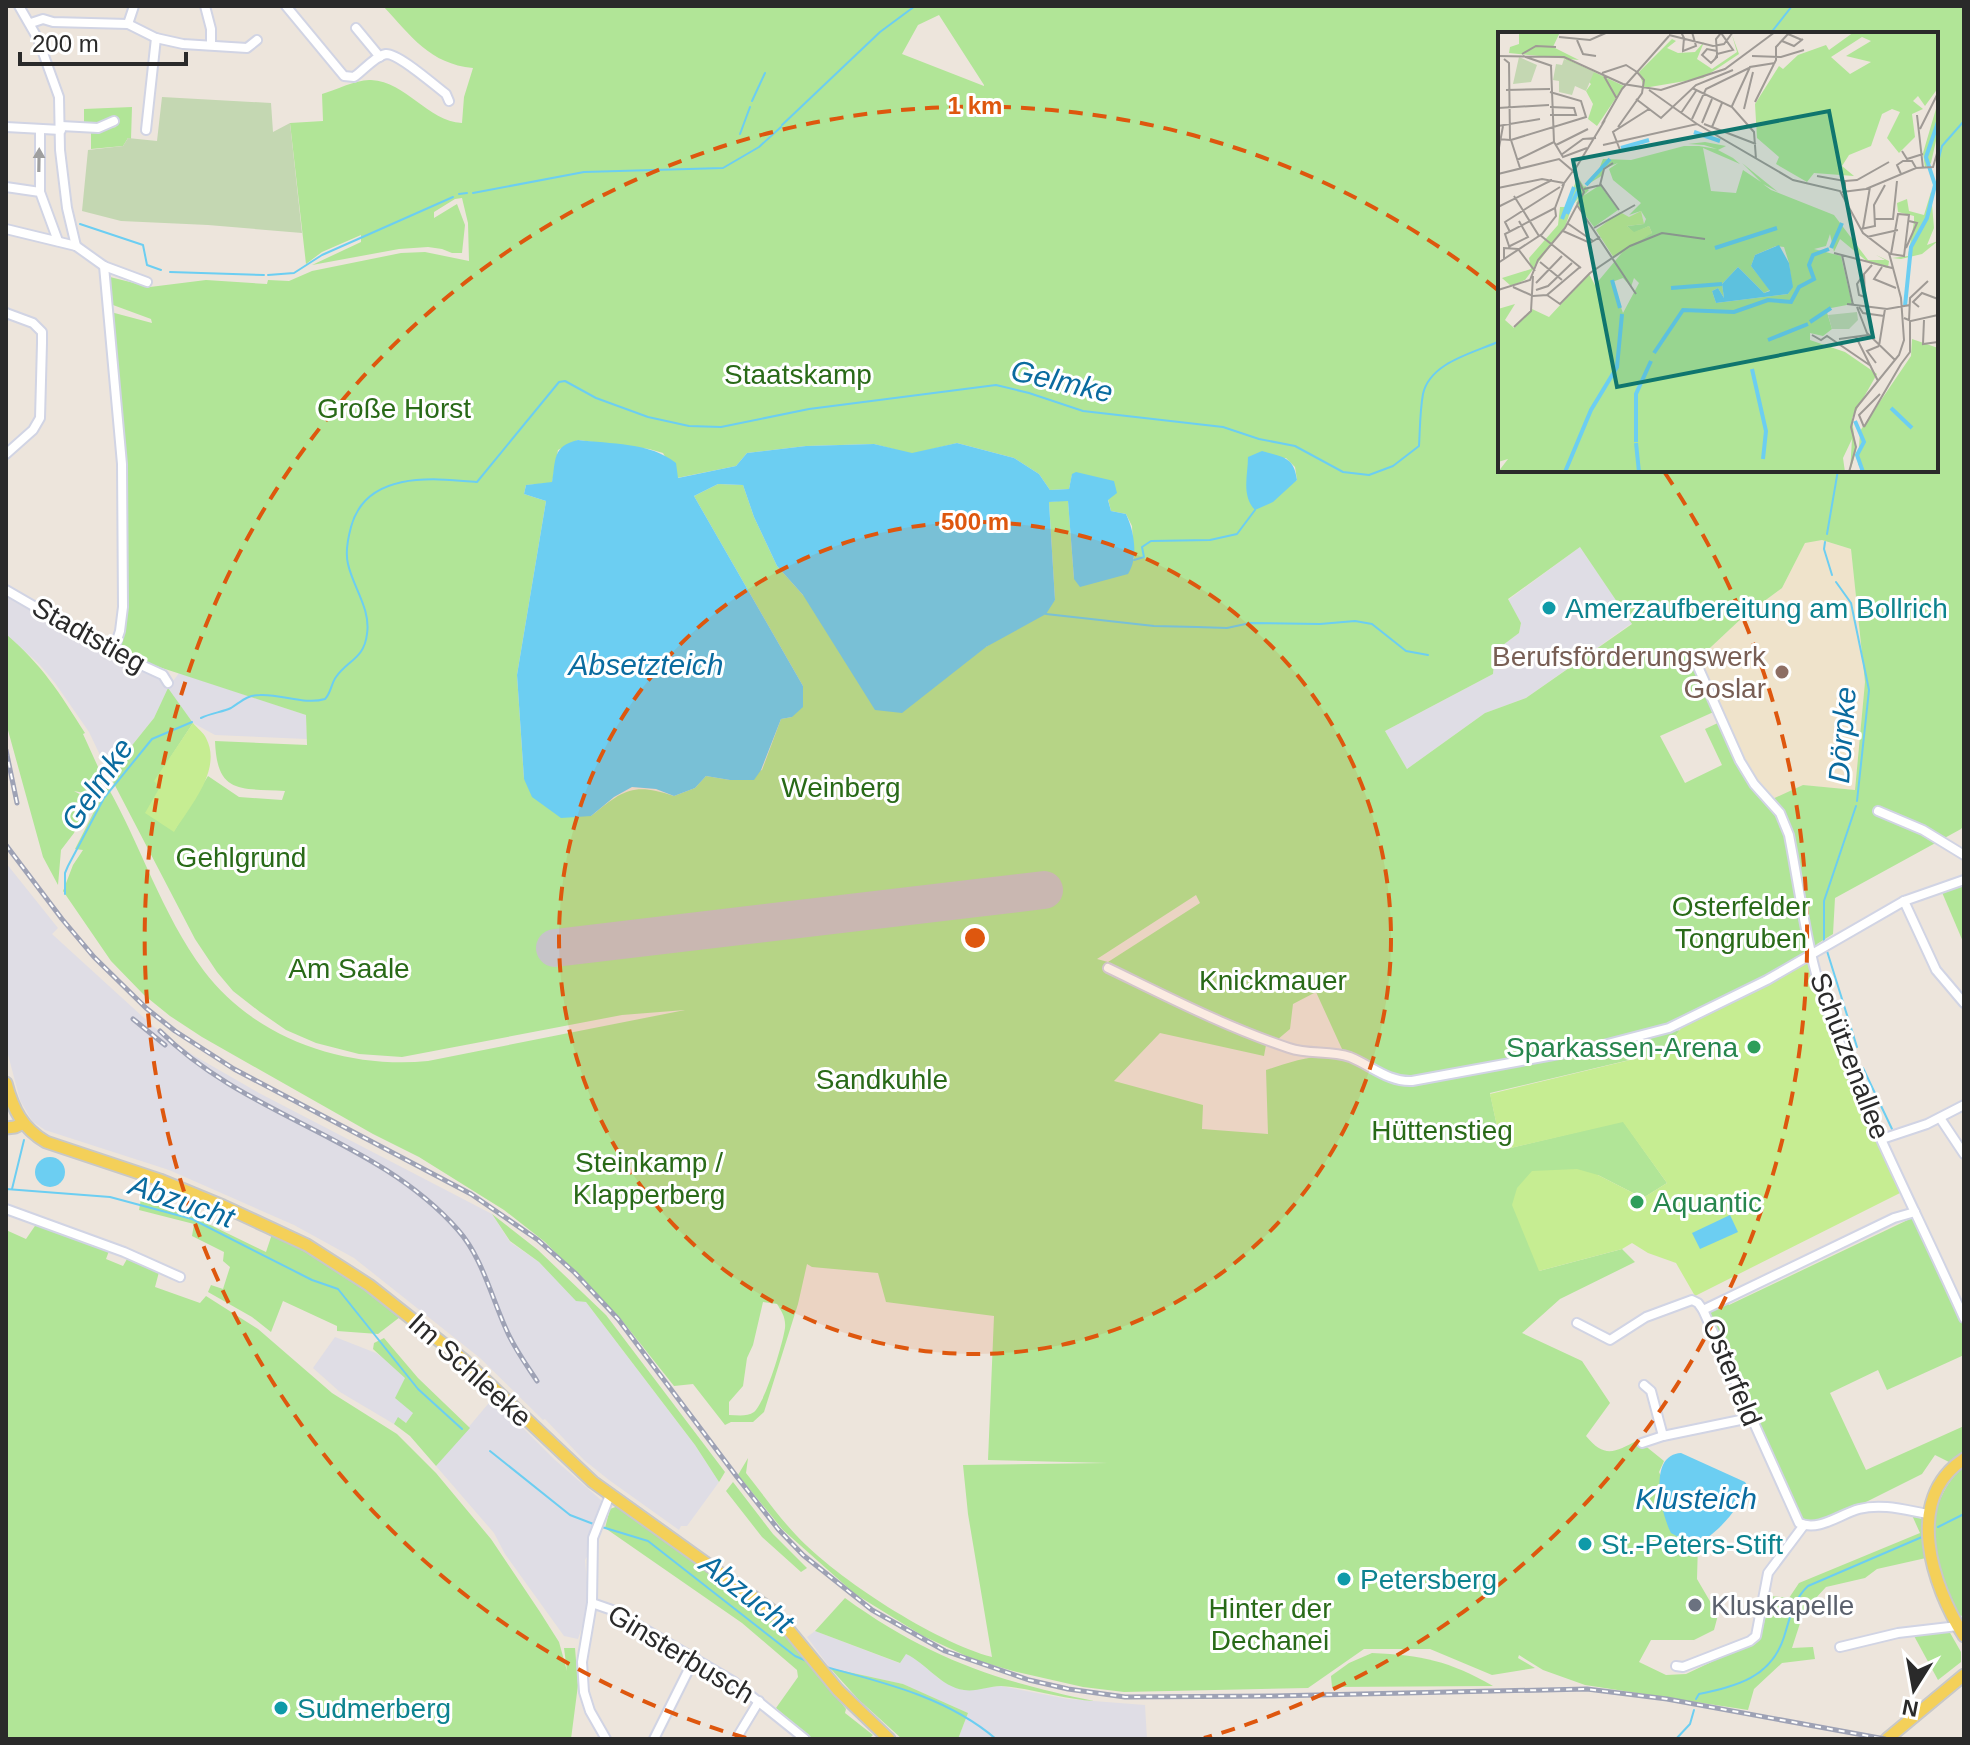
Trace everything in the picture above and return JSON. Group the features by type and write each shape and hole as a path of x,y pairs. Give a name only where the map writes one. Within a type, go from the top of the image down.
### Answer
{"main road":[{"path":"6,1083 13,1107 23,1123 6,1128"},
{"name":"Im Schleeke","path":"23,1123 46,1142 160,1180 223,1206 307,1245 349,1270 448,1346 578,1470 774,1612 848,1700 889,1739"},
{"path":"1961,1631 1948,1605 1930,1549 1929,1511 1942,1481 1953,1467 1964,1461"},
{"path":"1890,1739 1964,1677"}],"street":[{"path":"19,6 31,23 57,90 67,208 76,246"},
{"path":"128,24 134,6"},
{"path":"205,6 211,29 211,45"},
{"path":"286,6 340,74 354,77 380,57 389,54 446,94 449,101"},
{"path":"31,23 43,19 53,22 128,24 156,38 183,44 247,48 257,40"},
{"path":"356,28 380,57"},
{"path":"146,130 156,38"},
{"path":"6,127 98,128 114,121"},
{"path":"40,129 40,192 58,241"},
{"path":"6,187 40,192"},
{"path":"6,229 76,246 104,266 147,282"},
{"path":"104,266 122,464 123,607 113,652"},
{"path":"6,313 33,323 42,332 40,418 33,430 6,454"},
{"name":"Stadtstieg","path":"6,590 113,652 163,675 168,683"},
{"name":"Schützenallee","path":"1695,660 1740,761 1754,784 1783,819 1826,1005 1882,1139 1964,1318"},
{"path":"1878,811 1923,830 1964,855"},
{"path":"1108,968 1201,1015 1273,1042 1302,1052 1346,1056 1391,1078 1412,1081 1592,1048 1669,1028 1812,955 1904,901 1964,880"},
{"path":"1904,901 1936,970 1964,1003"},
{"path":"1882,1139 1940,1118 1964,1105"},
{"path":"1940,1118 1964,1154"},
{"path":"6,1209 124,1252 180,1277"},
{"name":"Osterfeld","path":"1804,1525 1796,1518 1703,1310 1894,1218 1915,1212"},
{"path":"1577,1323 1610,1340 1646,1317 1692,1300 1703,1310"},
{"path":"1644,1385 1651,1391 1663,1436"},
{"path":"1642,1443 1750,1418"},
{"path":"606,1739 590,1711 584,1692 582,1662 592,1603 594,1531 610,1495"},
{"path":"1676,1666 1691,1664 1756,1636 1768,1573 1804,1525 1818,1525 1872,1506 1929,1511"},
{"name":"Ginsterbusch","path":"592,1603 612,1610 695,1657 759,1701 805,1739"},
{"path":"1840,1647 1890,1634 1961,1631"},
{"path":"654,1739 695,1657"},
{"path":"736,1739 759,1701"}],"shaded area":[{"name":"Berufsförderungswerk Goslar","path":"1822,540 1851,549 1865,682 1855,790 1803,785 1766,803 1752,784 1695,662 1744,616 1782,588 1805,542"},
{"path":"1580,547 1632,623 1526,698 1485,713 1407,769 1385,731 1493,674 1495,651 1519,633 1521,623 1508,600"},
{"path":"6,597 115,658 160,677 168,688 179,673 306,715 307,739 215,735 193,723 168,689 154,718 109,774 89,732 55,683 6,634"},
{"path":"6,863 58,928 52,934 154,1027 193,1055 259,1093 492,1214 510,1242 539,1262 576,1300 586,1302 695,1445 719,1482 687,1526 681,1526 679,1530 584,1460 480,1358 354,1258 294,1225 169,1170 45,1130 32,1121 20,1100 6,1047"},
{"path":"335,1337 376,1353 406,1378 413,1413 406,1423 399,1418 394,1424 340,1392 313,1368"},
{"path":"493,1398 555,1460 601,1500 591,1531 590,1552 585,1560 589,1606 578,1639 564,1636 505,1554 494,1533 436,1466"},
{"path":"815,1631 899,1663 905,1653 919,1660 939,1679 963,1690 1001,1686 1068,1699 1145,1705 1147,1739 958,1739 968,1713 903,1684 830,1668 807,1637"}],"green space":[{"path":"383,6 1964,6 1964,825 1835,898 1833,934 1817,944 1809,962 1684,1020 1589,1052 1680,1030 1663,1052 1490,1093 1502,1150 1623,1121 1667,1183 1643,1198 1598,1175 1539,1271 1622,1249 1635,1262 1560,1299 1522,1333 1582,1361 1610,1403 1586,1436 1605,1451 1623,1448 1638,1440 1664,1461 1659,1472 1693,1545 1698,1543 1697,1579 1718,1615 1714,1630 1694,1640 1651,1640 1639,1662 1666,1675 1686,1674 1760,1639 1771,1596 1789,1598 1799,1583 1920,1533 1911,1513 1923,1520 1922,1539 1926,1558 1877,1569 1865,1578 1826,1587 1804,1611 1792,1648 1813,1647 1815,1659 1782,1663 1754,1689 1748,1710 1585,1685 1543,1670 1519,1655 1518,1658 1535,1668 1492,1675 1430,1649 1364,1649 1308,1688 1124,1692 1083,1687 975,1660 923,1636 855,1594 783,1530 738,1475 748,1458 746,1473 789,1528 836,1571 861,1589 943,1638 992,1657 963,1465 1108,1463 988,1460 994,1316 886,1302 878,1273 807,1264 798,1304 764,1412 753,1422 725,1425 693,1384 674,1386 620,1318 545,1242 504,1210 419,1157 202,1037 144,995 111,961 63,891 73,865 83,850 75,849 107,786 175,926 204,971 225,995 249,1015 304,1044 366,1060 428,1061 685,1010 622,1015 402,1057 359,1054 316,1043 286,1030 260,1012 233,991 217,972 195,939 109,774 154,718 168,688 193,723 155,781 160,786 174,831 208,776 239,797 282,800 285,791 244,788 226,780 220,771 215,741 307,745 306,715 156,666 120,651 128,599 123,598 122,464 107,311 152,323 151,319 113,305 110,277 150,287 206,280 267,284 268,280 289,281 312,271 401,253 425,252 469,261 468,223 462,198 434,212 434,218 457,204 465,225 462,253 428,247 399,249 312,265 361,242 361,235 322,252 306,264 290,123 323,121 322,94 359,81 384,82 438,116 462,123 464,97 473,68 445,61 412,38","holes":["939,15 984,86 902,54 918,25","578,440 649,449 663,453 677,478 736,466 747,453 806,446 874,444 912,454 957,443 1014,458 1039,474 1050,490 1069,489 1072,475 1108,499 1111,511 1126,514 1132,526 1134,560 1074,579 1068,500 1049,502 1055,600 986,647 803,595 777,566 743,485 718,484 694,496 803,686 792,717 781,719 762,770 730,780 706,776 695,788 674,796 648,790 629,791 591,816 524,779 517,675 546,501 524,494 526,485 552,483 558,450","1248,457 1286,458 1295,467 1297,480 1290,484 1248,466","1822,540 1851,549 1865,682 1855,790 1803,785 1766,802 1722,721 1705,729 1722,765 1685,783 1660,736 1718,710 1695,662 1744,616 1782,588 1805,543","1580,547 1632,624 1526,698 1485,713 1407,769 1385,731 1493,674 1495,651 1519,633 1521,623 1508,599","1196,895 1200,903 1108,962 1097,959","1316,992 1342,1049 1392,1075 1397,1083 1339,1057 1307,1058 1266,1070 1268,1134 1202,1129 1203,1105 1114,1081 1160,1033 1264,1056 1266,1045 1290,1029 1293,1004","763,1302 777,1304 785,1328 763,1397 751,1414 729,1415 729,1402 743,1386 747,1358"]},
{"path":"162,97 271,103 273,132 290,123 302,233 121,221 82,211 88,150 123,146 128,138 157,141"},
{"path":"132,107 131,139 128,138 123,146 91,149 91,132 116,127 117,119 97,126 84,126 84,109"},
{"path":"6,634 50,680 67,705 85,733 104,780 94,795 74,791 85,797 84,807 74,833 61,850 58,885 43,857 6,723"},
{"path":"193,723 206,738 210,763 202,788 174,832 145,813 160,787 154,781"},
{"path":"1964,884 1964,944 1941,890"},
{"path":"1809,962 1822,1007 1902,1192 1695,1296 1676,1263 1648,1253 1632,1243 1622,1249 1539,1271 1512,1205 1517,1188 1532,1171 1577,1169 1598,1175 1643,1198 1667,1183 1623,1122 1502,1150 1490,1094 1663,1052 1684,1020"},
{"path":"141,1199 196,1218 266,1252 272,1234 339,1272 400,1317 378,1334 337,1331 337,1326 283,1301 271,1332 252,1317 208,1292 211,1285 223,1289 230,1267 223,1261 224,1252 192,1236 194,1224 139,1210"},
{"path":"492,1214 538,1250 606,1315 725,1472 719,1482 695,1445 586,1302 576,1301 539,1262 510,1241"},
{"path":"1914,1217 1964,1327 1964,1355 1887,1390 1878,1370 1830,1393 1866,1470 1964,1426 1964,1455 1951,1463 1935,1455 1922,1474 1858,1506 1816,1523 1807,1521 1793,1504 1708,1312 1727,1302 1729,1305"},
{"path":"37,1223 109,1251 106,1259 123,1266 127,1259 159,1272 155,1287 200,1303 206,1296 258,1329 332,1393 397,1434 436,1473 491,1539 559,1642 567,1671 564,1648 575,1648 578,1685 571,1739 6,1739 6,1230 26,1239"},
{"path":"384,1338 418,1378 470,1428 436,1466 410,1436 394,1424 398,1417 406,1423 413,1413 395,1398 405,1378 373,1349 374,1343"},
{"path":"1964,1466 1964,1611 1961,1617 1942,1579 1934,1539 1940,1500 1949,1482"},
{"path":"733,1482 773,1534 807,1568 801,1572 762,1537 726,1491"},
{"path":"618,1506 771,1615 846,1709 845,1713 873,1735 869,1739 813,1739 776,1708 798,1677 797,1670 742,1623 605,1528 610,1509"},
{"path":"845,1598 934,1652 1025,1685 1094,1701 1001,1686 973,1690 956,1688 906,1654 900,1663 815,1631"},
{"path":"1949,1631 1961,1652 1961,1662 1938,1680 1913,1634"},
{"path":"1372,1653 1435,1661 1493,1686 1332,1687 1331,1676 1349,1663"},
{"path":"830,1668 903,1684 968,1713 958,1739 902,1739 858,1699"}],"water":[{"name":"Absetzteich","path":"578,440 654,451 676,463 678,478 736,466 747,453 806,446 874,444 912,453 957,443 1014,458 1039,474 1050,490 1069,489 1072,474 1076,472 1114,481 1117,493 1108,500 1111,511 1126,514 1133,536 1133,560 1128,574 1080,587 1074,579 1068,501 1049,502 1055,600 1046,614 986,647 902,713 875,710 803,595 777,566 743,485 718,484 694,496 803,686 803,707 792,717 781,719 754,780 706,776 695,788 674,796 656,789 632,787 591,816 561,818 532,797 524,779 517,675 546,501 524,494 526,485 552,482 559,450"},
{"path":"1262,451 1290,462 1297,480 1273,502 1255,510 1247,491 1248,457"},
{"path":"50,1157 61,1161 65,1172 61,1183 50,1187 39,1183 35,1172 39,1161"},
{"path":"1730,1215 1738,1232 1700,1249 1692,1233"},
{"name":"Klusteich","path":"1681,1453 1745,1482 1748,1487 1725,1521 1693,1545 1671,1533 1661,1500 1660,1474 1664,1464 1670,1456"}],"waterway":[{"path":"782,125 880,32 915,6"},
{"name":"Gelmke","path":"1772,32 1792,6"},
{"path":"752,101 765,73"},
{"path":"740,134 750,107"},
{"name":"Dörpke","path":"1938,162 1942,146 1964,121"},
{"path":"473,193 584,172 723,168 759,147 781,127"},
{"path":"459,194 467,193"},
{"path":"268,275 294,273 322,255 453,197"},
{"path":"80,224 143,245 147,265 161,270"},
{"path":"170,272 264,275"},
{"name":"Gelmke","path":"201,718 255,695 310,701 325,699 336,677 363,649 367,634 366,616 350,573 347,555 351,527 359,509 371,496 403,482 440,479 477,482 559,382 565,381 596,398 648,417 689,426 721,427 809,409 996,385 1083,411 1223,427 1259,439 1295,446 1343,472 1369,475 1393,466 1419,446 1423,394 1434,374 1454,360 1498,342"},
{"name":"Dörpke","path":"1827,534 1838,472"},
{"path":"1134,560 1144,557 1142,547 1151,541 1210,540 1237,534 1255,510"},
{"name":"Dörpke","path":"1825,542 1824,549 1832,575"},
{"name":"Dörpke","path":"1836,582 1851,603 1869,690 1857,801"},
{"path":"1046,614 1154,626 1227,628 1250,623 1355,621 1372,624 1406,651 1428,655"},
{"name":"Gelmke","path":"65,894 65,873 104,798 152,739 192,722"},
{"name":"Dörpke","path":"1824,941 1824,901 1856,806"},
{"name":"Dörpke","path":"1827,951 1857,1047"},
{"name":"Dörpke","path":"1863,1068 1892,1129"},
{"name":"Gelmke","path":"12,1189 24,1140"},
{"name":"Abzucht","path":"6,1189 110,1197 192,1219 312,1280 338,1289 418,1389 462,1429"},
{"name":"Abzucht","path":"490,1451 570,1515 596,1525"},
{"name":"Abzucht","path":"1938,1527 1964,1514"},
{"name":"Abzucht","path":"602,1527 648,1541 795,1656 809,1662"},
{"name":"Abzucht","path":"1696,1699 1699,1694 1750,1678 1770,1662 1784,1637 1795,1603 1808,1586 1922,1537"},
{"name":"Abzucht","path":"826,1667 937,1702 996,1739"},
{"name":"Abzucht","path":"1676,1739 1690,1724 1694,1710"}],"runway":[{"path":"555,948 1044,890"}],"railway":[{"path":"6,750 17,803"},
{"path":"6,845 94,957 146,1008 175,1031 234,1069 471,1194 538,1240 575,1273 618,1319 737,1477 803,1555 872,1610 945,1651 1029,1680 1125,1697 1587,1689 1667,1699 1885,1739"},
{"path":"133,1019 165,1045"},
{"path":"160,1031 194,1060 231,1085 351,1149 425,1199 458,1230 474,1252 509,1336 537,1381"}],"place":[{"name":"Amerzaufbereitung am Bollrich","path":"1549,608"},
{"name":"Berufsförderungswerk Goslar","path":"1782,672"},
{"name":"Sparkassen-Arena","path":"1754,1047"},
{"name":"Aquantic","path":"1637,1202"},
{"name":"St.-Peters-Stift","path":"1585,1544"},
{"name":"Petersberg","path":"1344,1579"},
{"name":"Kluskapelle","path":"1695,1605"},
{"name":"Sudmerberg","path":"281,1708"}],"park label":[{"name":"Staatskamp","path":"798,374"},
{"name":"Große Horst","path":"394,408"},
{"name":"Weinberg","path":"841,787"},
{"name":"Gehlgrund","path":"241,857"},
{"name":"Osterfelder Tongruben","path":"1741,922"},
{"name":"Am Saale","path":"349,968"},
{"name":"Knickmauer","path":"1273,980"},
{"name":"Sandkuhle","path":"882,1079"},
{"name":"Hüttenstieg","path":"1442,1130"},
{"name":"Steinkamp / Klapperberg","path":"649,1178"},
{"name":"Hinter der Dechanei","path":"1270,1624"}]}
